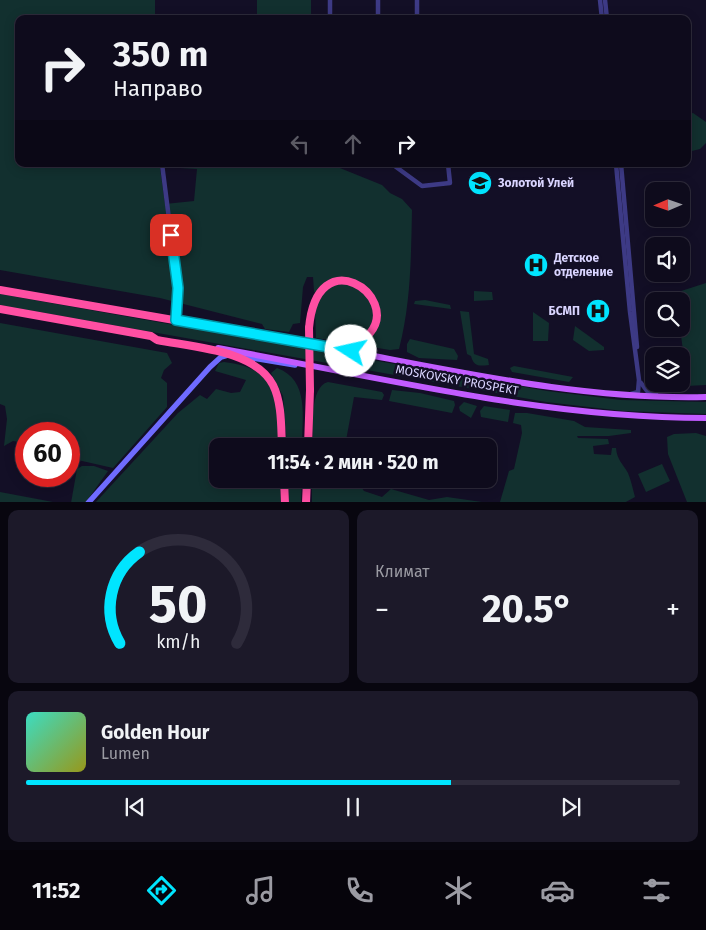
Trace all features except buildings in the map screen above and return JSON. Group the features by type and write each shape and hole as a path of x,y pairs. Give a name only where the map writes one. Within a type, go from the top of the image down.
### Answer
{"highway":[{"path":"308,438 310,328 314,302 322,289 339,282 354,283 364,288 371,297 376,308 374,326 359,344 336,348"},
{"name":"MOSKOVSKY PROSPEKT","path":"0,290 336,348"},
{"name":"MOSKOVSKY PROSPEKT","path":"0,309 151,336"},
{"path":"151,336 157,340 231,354 257,366 273,385 280,410 282,438"},
{"path":"284,488 285,502"},
{"path":"306,502 307,488"}],"main road":[{"name":"MOSKOVSKY PROSPEKT","path":"151,336 460,393 571,411 706,418"},
{"name":"MOSKOVSKY PROSPEKT","path":"336,348 546,386 620,396 706,397"}],"street":[{"path":"330,0 330,15"},
{"path":"378,0 378,15"},
{"path":"417,0 417,15"},
{"path":"600,0 602,15"},
{"path":"605,0 606,15"},
{"path":"162,167 178,288 176,320"},
{"path":"396,167 422,186 450,183 448,167"},
{"path":"616,167 639,380 638,392 620,396"},
{"path":"621,167 636,328 637,349 635,355"},
{"path":"207,350 212,356 210,367"},
{"path":"88,502 210,367 222,357 231,354 292,365 302,363"},
{"path":"639,380 642,386 650,393 674,397"}],"green space":[{"path":"0,0 155,0 155,15 15,15 15,167 160,168 165,204 194,201 197,169 180,167 337,167 382,185 390,193 402,199 412,210 408,297 399,349 390,350 316,338 315,312 318,300 314,291 313,277 307,277 303,287 300,323 293,324 289,332 265,329 262,324 160,298 0,270"},
{"path":"257,0 311,0 311,15 257,15"},
{"path":"691,113 706,122 706,143 700,149 691,151"},
{"path":"706,283 706,385 690,386 690,347 683,347 681,337 690,337 690,292 678,292"},
{"path":"474,291 492,292 493,300 474,301"},
{"path":"0,294 547,391 621,400 706,402 706,414 623,411 546,402 0,305"},
{"path":"425,300 450,305 451,309 414,304 415,301"},
{"path":"460,311 469,312 474,354 488,359 489,365 477,365 471,356 467,354"},
{"path":"533,312 549,323 548,341 533,341"},
{"path":"0,323 167,353 172,363 164,370 161,378 167,383 167,407 113,468 80,460 80,422 15,422 15,441 4,446 7,419 5,406 0,404"},
{"path":"575,326 604,347 604,350 589,351 573,340"},
{"path":"410,339 454,349 458,356 457,360 419,358 407,352 407,344"},
{"path":"224,362 242,365 256,371 265,379 275,401 278,438 209,438 209,488 280,488 281,502 96,502 178,413 200,395 207,399 216,389 231,393 240,392 246,380 215,371 219,363"},
{"path":"514,366 573,377 569,382 512,372 510,368"},
{"path":"277,368 288,374 295,381 302,401 302,438 286,438 283,396 271,373"},
{"path":"328,382 382,392 384,395 382,400 354,397 346,438 313,438 313,410 318,392"},
{"path":"392,390 420,393 454,401 455,405 452,413 389,401"},
{"path":"464,402 477,406 471,418 460,411 459,407"},
{"path":"484,406 510,410 508,422 481,417 480,411"},
{"path":"515,413 527,413 574,421 585,427 631,430 631,433 609,436 577,436 578,438 608,439 609,444 593,446 594,454 611,455 612,448 616,448 619,459 628,473 635,497 626,502 500,502 509,471 514,469 522,433 521,425 513,423"},
{"path":"696,433 706,436 706,502 687,502 668,454 667,437 674,434"},
{"path":"662,464 670,481 646,492 638,474"},
{"path":"94,466 108,471 86,502 71,502 74,487 80,487 80,467"},
{"path":"288,488 302,488 301,502 289,502"},
{"path":"312,488 362,488 364,491 382,497 391,489 429,500 447,497 482,502 312,502"},
{"path":"0,492 53,502 0,502"}],"place":[{"name":"Золотой Улей","path":"480,183"},
{"name":"Детское отделение","path":"536,265"},
{"name":"БСМП","path":"598,311"}],"route":[{"path":"171,235 178,288 176,320 351,351"}]}
